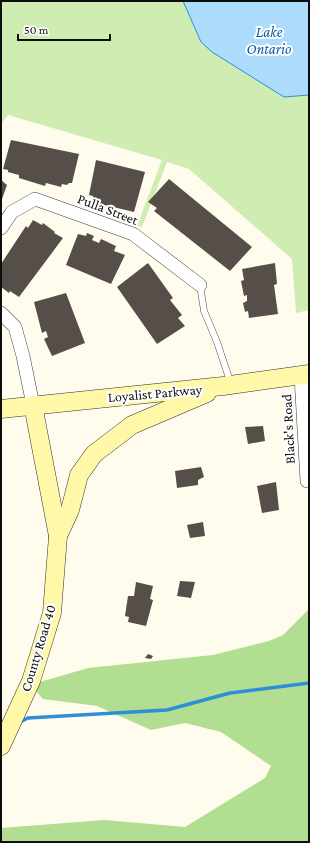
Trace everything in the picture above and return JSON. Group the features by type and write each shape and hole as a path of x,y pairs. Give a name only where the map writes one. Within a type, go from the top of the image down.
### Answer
{"main road":[{"name":"Loyalist Parkway","path":"1,409 33,404 227,386 305,375"},
{"path":"58,536 70,510 79,475 94,454 132,425 227,386"},
{"name":"County Road 40","path":"1,746 31,681 52,613 58,536 33,404"}],"street":[{"name":"Pulla Street","path":"1,228 12,212 35,199 134,234 200,285"},
{"path":"1,313 15,327 33,404"},
{"name":"Black's Road","path":"305,375 307,481"}],"lane":[{"path":"200,285 204,312 217,342 227,386"}],"green space":[{"path":"1,1 183,1 201,42 284,97 309,95 309,310 296,313 292,259 189,169 167,162 142,227 137,226 162,160 8,115 1,124"},
{"path":"309,609 309,842 1,842 1,828 104,820 185,827 265,778 271,766 221,732 185,723 151,730 97,706 43,699 36,691 40,682 88,668 213,655 269,641 283,635"}],"water":[{"name":"Lake Ontario","path":"183,1 309,1 309,95 284,97 212,52 201,42"}],"building":[{"path":"11,140 79,154 72,183 67,185 62,184 61,187 46,183 45,186 19,178 19,175 3,169"},
{"path":"96,160 145,172 134,212 96,203 97,199 93,199 93,196 89,195"},
{"path":"169,179 252,247 230,271 154,211 157,208 148,202"},
{"path":"1,180 7,185 2,199 1,199"},
{"path":"33,220 42,225 43,223 55,232 54,233 63,238 19,297 10,291 9,293 1,287 1,264 26,226 28,228"},
{"path":"87,233 94,236 92,240 99,243 101,239 116,246 114,251 125,255 111,284 66,265 78,234 86,236"},
{"path":"148,263 173,298 170,300 182,315 178,318 185,326 157,344 117,287"},
{"path":"275,263 277,284 274,285 278,314 249,318 248,311 245,312 243,303 247,301 247,295 244,296 241,281 244,280 242,269"},
{"path":"66,293 85,343 52,356 44,339 48,337 46,331 42,333 34,302"},
{"path":"263,426 265,441 248,444 245,427"},
{"path":"201,467 204,477 198,480 198,485 177,488 175,471"},
{"path":"276,482 279,510 262,513 257,486"},
{"path":"203,522 205,536 190,538 187,525"},
{"path":"180,581 195,582 191,598 177,596"},
{"path":"136,582 153,586 150,599 153,600 146,626 128,622 129,617 125,616 128,596 134,596"},
{"path":"148,654 153,656 151,659 145,658"}],"waterway":[{"path":"20,722 28,718 167,710 230,693 309,683"}]}
